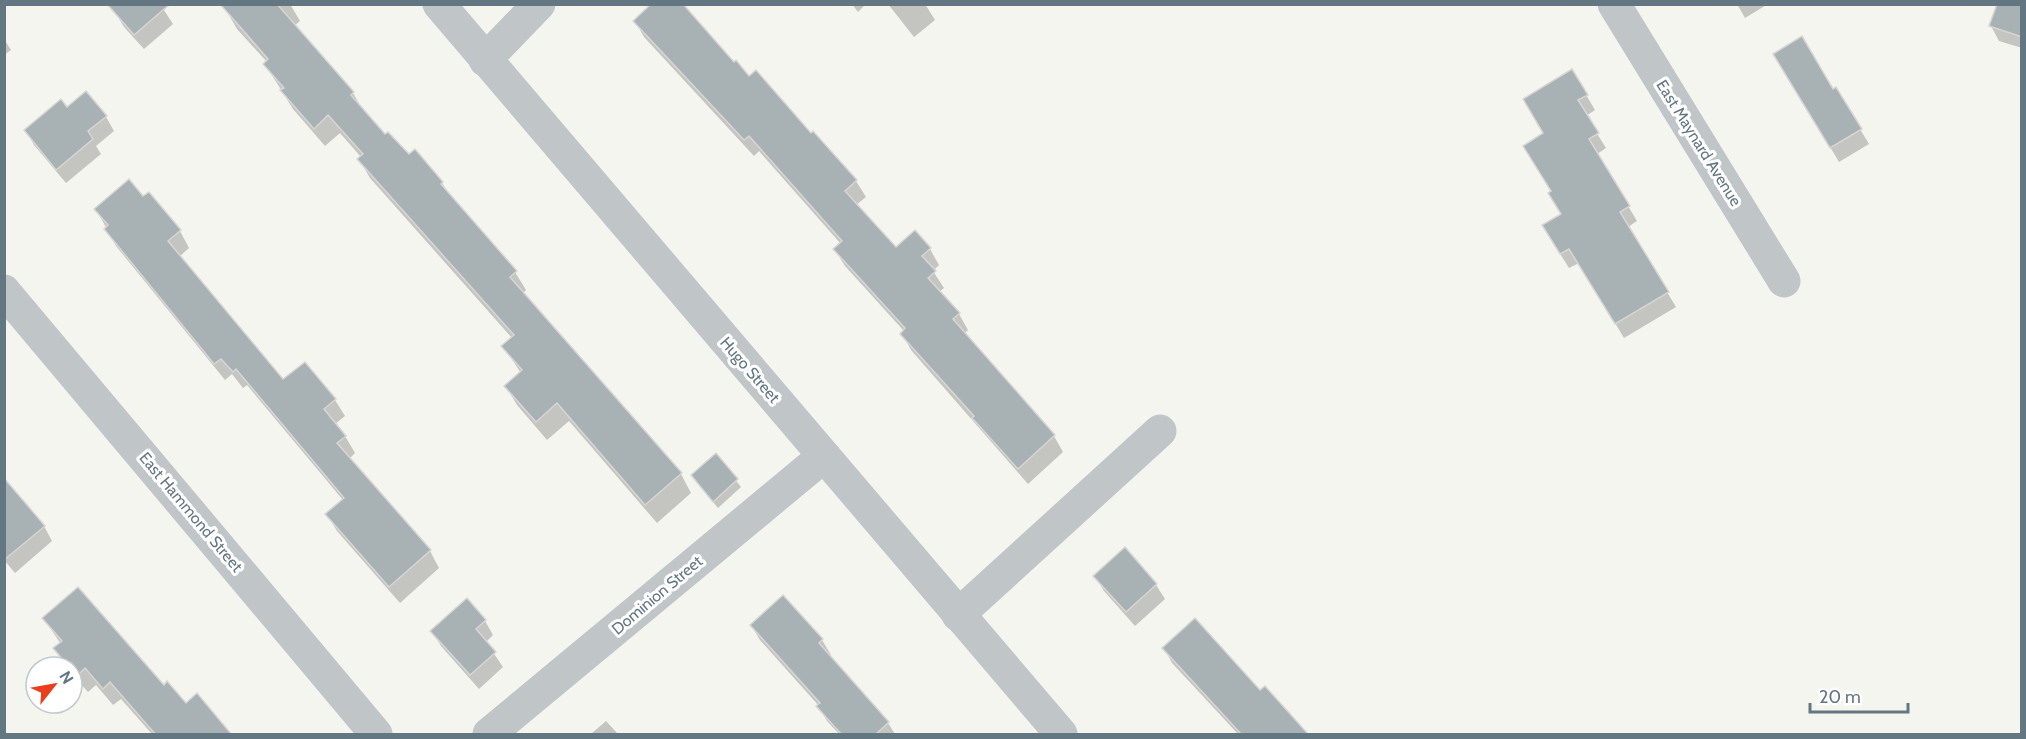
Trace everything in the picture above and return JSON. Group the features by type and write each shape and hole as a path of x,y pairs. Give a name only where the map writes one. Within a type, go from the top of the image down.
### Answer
{"street":[{"name":"Hugo Street","path":"439,4 1061,735"},
{"path":"485,60 539,4"},
{"name":"East Maynard Avenue","path":"1614,4 1784,280"},
{"name":"East Hammond Street","path":"4,291 376,735"},
{"path":"958,615 1160,431"},
{"name":"Dominion Street","path":"489,735 824,456"}],"building":[{"path":"107,4 170,4 134,35"},
{"path":"220,4 277,4 354,92 351,95 385,134 388,132 409,154 415,149 443,182 441,184 517,271 510,277 682,473 645,505 557,403 536,422 504,386 522,370 501,346 514,335 357,159 363,154 328,115 314,129 280,90 284,88 263,64 268,59"},
{"path":"651,4 683,4 749,76 756,70 811,133 813,131 857,180 845,191 896,247 915,230 931,248 922,256 936,271 928,278 960,313 953,319 1055,435 1018,469 900,334 905,328 833,249 842,241 749,136 744,140 633,21"},
{"path":"1997,4 2022,4 2022,37 1989,26"},
{"path":"1802,36 1833,89 1836,87 1862,129 1830,148 1773,54"},
{"path":"1572,69 1588,95 1578,100 1599,133 1589,139 1630,206 1620,212 1669,292 1615,324 1569,249 1560,254 1542,225 1561,214 1548,193 1551,191 1523,146 1543,133 1523,99"},
{"path":"86,91 107,116 88,131 93,139 56,170 24,130 61,99 67,107"},
{"path":"129,179 143,196 149,192 181,230 168,241 283,379 305,362 336,399 324,409 346,436 337,443 431,550 389,587 325,514 344,498 236,369 233,372 221,359 214,364 104,229 108,225 94,209"},
{"path":"716,453 738,479 713,502 691,475"},
{"path":"4,478 45,526 4,560"},
{"path":"1125,547 1157,584 1126,612 1093,576"},
{"path":"78,587 164,685 167,681 186,703 197,693 232,735 156,735 110,682 103,689 84,669 84,655 59,655 53,648 62,641 42,618"},
{"path":"783,595 823,639 819,643 889,722 875,735 842,735 816,706 820,703 750,625"},
{"path":"467,598 486,620 476,629 496,652 470,675 430,631"},
{"path":"1195,618 1260,690 1265,686 1309,735 1242,735 1162,648"}]}
